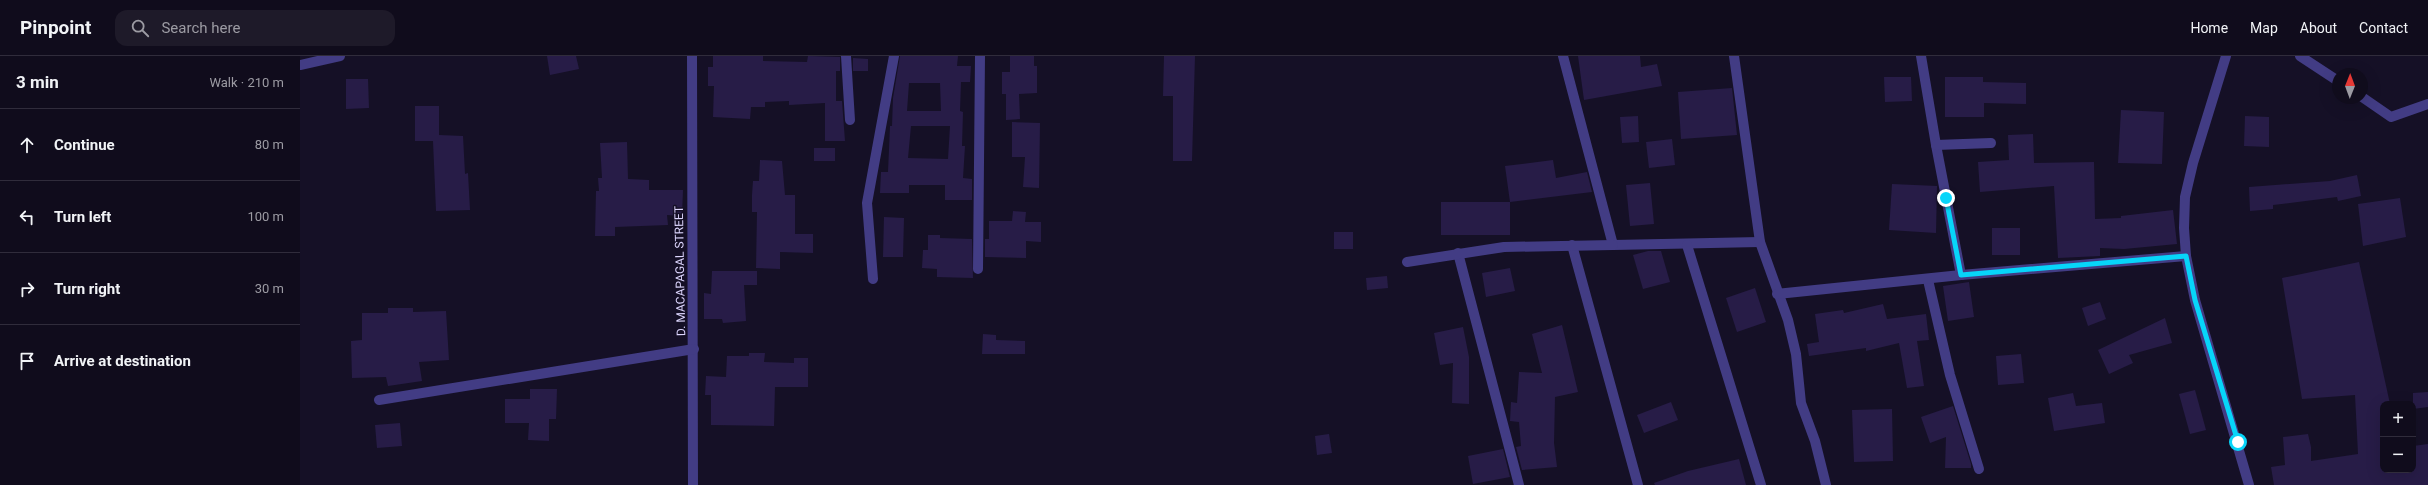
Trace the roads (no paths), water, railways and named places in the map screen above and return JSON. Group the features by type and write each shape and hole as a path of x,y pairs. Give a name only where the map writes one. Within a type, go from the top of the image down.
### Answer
{"street":[{"path":"300,65 340,56"},
{"name":"D. MACAPAGAL STREET","path":"692,56 694,350 693,485"},
{"path":"846,56 850,120"},
{"path":"872,279 867,203 894,56"},
{"path":"978,269 980,56"},
{"path":"1563,56 1612,245"},
{"path":"1734,56 1760,242 1788,320 1796,354 1801,403 1815,441 1826,485"},
{"path":"1921,56 1936,146 1961,275"},
{"path":"2226,56 2208,111 2185,197 2186,256 2195,300 2249,485"},
{"path":"2300,56 2332,77"},
{"path":"2368,101 2391,117 2428,104"},
{"path":"1936,146 1991,142"},
{"path":"1406,262 1504,247 1572,245 1687,245 1760,242"},
{"path":"1572,245 1638,485"},
{"path":"1687,245 1760,485"},
{"path":"1458,253 1519,485"},
{"path":"1778,294 1928,280 1961,275 2186,256"},
{"path":"1928,280 1950,375 1979,469"},
{"path":"379,400 694,350"}]}
